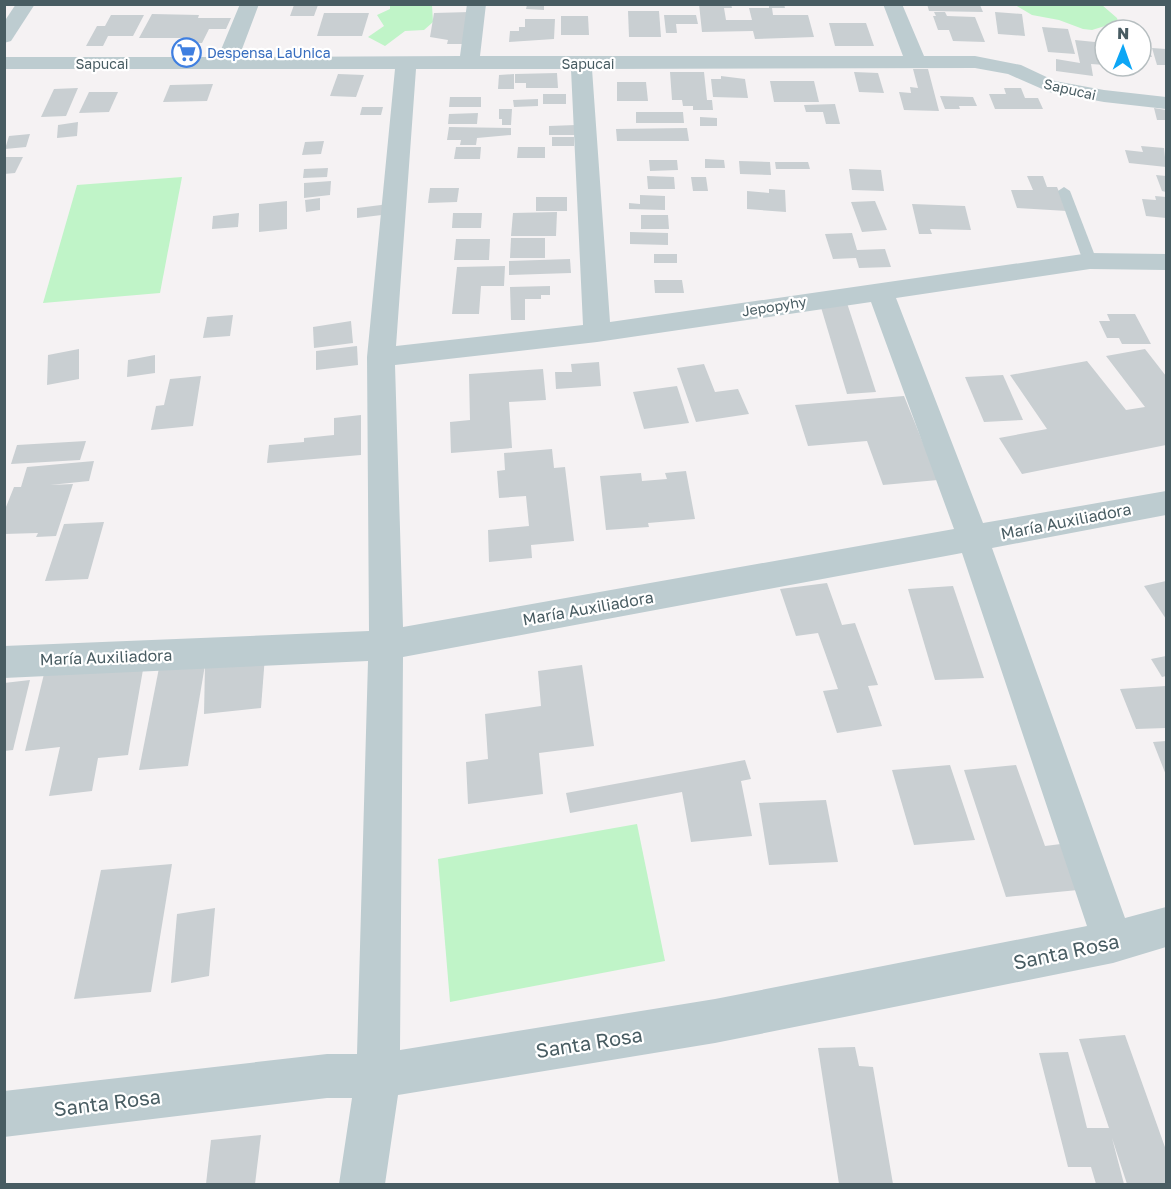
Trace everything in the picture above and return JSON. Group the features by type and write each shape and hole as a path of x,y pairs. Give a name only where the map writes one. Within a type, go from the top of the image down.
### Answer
{"street":[{"path":"4,37 26,4"},
{"path":"226,63 250,4"},
{"path":"469,63 477,4"},
{"path":"892,4 916,63"},
{"name":"Sapucai","path":"4,63 975,62 1001,66 1049,86 1104,96 1167,103"},
{"path":"362,1185 378,1076 386,645 381,357 406,63"},
{"path":"581,63 597,333"},
{"name":"Jepopyhy","path":"381,357 597,333 1090,261 1167,262"},
{"path":"880,290 973,538 1113,942"},
{"name":"María Auxiliadora","path":"4,662 386,645 1167,503"},
{"name":"Santa Rosa","path":"4,1114 327,1076 378,1076 715,1021 1113,942 1167,927"}],"lane":[{"path":"1064,190 1090,261"}],"green space":[{"path":"390,5 432,5 433,22 424,30 405,31 385,46 368,37 384,26 377,15 390,9"},
{"path":"1015,5 1102,5 1117,18 1093,18 1092,30 1032,15"},
{"path":"182,177 160,293 43,303 77,185"},
{"path":"637,824 665,961 450,1002 438,859"}],"building":[{"path":"544,4 544,10 526,9 527,5"},
{"path":"699,4 731,4 732,8 724,8 726,20 752,20 749,8 769,8 769,4 784,4 785,8 772,8 773,15 808,15 814,37 755,39 753,31 702,32"},
{"path":"927,4 980,5 983,12 929,11"},
{"path":"294,5 318,5 314,16 290,16"},
{"path":"628,11 659,11 661,37 629,37"},
{"path":"470,12 466,44 447,44 448,40 430,37 434,13"},
{"path":"934,12 945,12 947,16 975,17 985,42 953,41 949,30 938,30 933,16 936,16"},
{"path":"995,12 1022,14 1025,36 998,34"},
{"path":"324,13 369,13 362,36 317,36"},
{"path":"152,14 231,18 226,29 209,29 202,43 182,43 184,38 139,38"},
{"path":"111,15 144,15 133,36 108,36 103,46 86,46 97,26 105,26"},
{"path":"664,15 696,15 698,24 676,24 677,33 666,33"},
{"path":"561,16 588,16 589,35 561,35"},
{"path":"525,19 555,19 554,39 509,42 510,31 519,31 519,27 525,27"},
{"path":"829,23 866,23 874,46 835,46"},
{"path":"1042,27 1068,29 1075,54 1048,52"},
{"path":"1075,40 1093,42 1093,64 1091,64 1093,76 1056,71 1056,59 1080,63"},
{"path":"1153,48 1166,49 1166,65 1157,65"},
{"path":"913,69 928,69 939,111 904,110 899,92 911,93 910,87 918,88"},
{"path":"670,72 704,72 707,100 712,100 713,110 693,110 693,106 683,106 682,100 672,100"},
{"path":"854,72 878,73 884,93 859,92"},
{"path":"557,73 558,88 526,88 526,83 515,83 515,74"},
{"path":"338,74 364,75 356,97 330,96"},
{"path":"514,74 514,89 498,89 499,75"},
{"path":"721,76 745,79 748,98 713,97 711,79 721,79"},
{"path":"770,81 814,81 819,102 774,102"},
{"path":"617,82 646,82 648,101 617,101"},
{"path":"213,84 207,101 163,102 170,85"},
{"path":"78,88 66,116 41,117 54,89"},
{"path":"1004,88 1021,88 1025,98 1038,98 1043,109 995,109 989,94 1006,94"},
{"path":"89,92 118,92 109,112 79,113"},
{"path":"543,94 566,94 566,104 543,104"},
{"path":"940,96 973,97 977,106 945,109"},
{"path":"450,97 481,97 481,107 449,107"},
{"path":"538,99 538,106 514,107 513,100"},
{"path":"835,104 840,124 826,124 823,112 806,112 804,105"},
{"path":"362,107 383,107 381,115 360,115"},
{"path":"1154,108 1166,110 1166,120 1157,120"},
{"path":"499,109 512,109 511,125 502,125 502,119 499,119"},
{"path":"636,112 683,112 684,123 636,123"},
{"path":"478,113 477,124 448,124 449,114"},
{"path":"700,117 717,118 717,126 700,126"},
{"path":"78,122 77,136 57,138 58,125"},
{"path":"576,125 576,135 549,135 549,126"},
{"path":"449,127 511,128 511,135 477,138 476,145 460,145 461,140 447,140"},
{"path":"687,128 689,141 617,141 616,129"},
{"path":"30,134 26,147 5,149 9,136"},
{"path":"552,137 574,137 574,146 552,146"},
{"path":"324,141 321,154 302,155 305,142"},
{"path":"1141,146 1164,148 1166,167 1129,163 1125,150 1143,152"},
{"path":"456,147 481,147 480,159 454,159"},
{"path":"518,147 545,147 545,158 517,158"},
{"path":"4,157 23,157 15,173 4,174"},
{"path":"705,159 724,160 725,168 705,168"},
{"path":"649,160 677,160 678,170 650,171"},
{"path":"739,161 770,162 771,175 740,174"},
{"path":"775,162 808,162 810,169 776,169"},
{"path":"328,168 327,177 303,178 304,169"},
{"path":"849,169 881,170 884,191 852,190"},
{"path":"1156,175 1166,176 1166,192 1162,191"},
{"path":"647,176 674,177 675,189 648,189"},
{"path":"1027,176 1043,176 1047,187 1057,187 1067,211 1017,208 1011,190 1033,190"},
{"path":"691,177 706,177 708,191 693,191"},
{"path":"331,181 330,195 304,198 304,183"},
{"path":"430,188 459,188 457,202 428,203"},
{"path":"769,189 785,190 786,212 747,209 747,191 769,193"},
{"path":"640,195 665,196 665,210 629,209 629,203 640,204"},
{"path":"1155,196 1166,197 1166,218 1146,216 1142,199 1156,200"},
{"path":"536,197 567,197 567,211 536,211"},
{"path":"320,198 320,210 306,212 305,200"},
{"path":"287,201 287,229 259,232 259,204"},
{"path":"875,201 887,230 862,232 851,202"},
{"path":"389,204 390,214 357,218 357,208"},
{"path":"912,204 965,206 971,230 930,229 932,234 919,234"},
{"path":"557,212 556,236 511,236 513,213"},
{"path":"239,213 238,227 212,229 213,216"},
{"path":"453,213 482,213 481,228 452,228"},
{"path":"641,215 668,215 669,229 641,229"},
{"path":"630,232 668,233 668,245 630,244"},
{"path":"852,233 857,250 885,249 891,267 859,268 856,258 833,259 825,234"},
{"path":"511,238 545,238 545,258 510,258"},
{"path":"456,239 490,239 489,260 454,260"},
{"path":"654,254 677,254 677,263 654,263"},
{"path":"570,259 571,273 509,275 509,261"},
{"path":"505,266 504,286 481,286 479,314 452,314 457,267"},
{"path":"654,280 682,280 684,293 655,293"},
{"path":"550,286 550,295 541,295 541,299 525,299 525,320 511,320 510,287"},
{"path":"847,303 876,392 847,394 820,304"},
{"path":"1107,314 1135,314 1151,344 1122,344 1119,338 1107,338 1099,321 1110,321"},
{"path":"233,315 230,336 203,338 207,317"},
{"path":"351,321 353,343 314,348 313,327"},
{"path":"357,346 358,365 316,370 316,351"},
{"path":"79,349 79,379 47,385 48,355"},
{"path":"1145,349 1166,376 1166,445 1022,474 999,438 1047,429 1010,375 1087,361 1126,410 1145,407 1106,356"},
{"path":"155,355 155,373 127,377 128,360"},
{"path":"599,362 601,386 556,389 555,372 572,372 571,364"},
{"path":"704,364 715,392 738,389 749,414 696,422 677,368"},
{"path":"543,369 546,400 509,402 512,448 451,453 450,422 470,420 469,374"},
{"path":"1003,375 1023,420 984,422 965,377"},
{"path":"201,376 193,426 151,430 156,406 164,405 170,379"},
{"path":"677,386 689,423 644,429 633,392"},
{"path":"904,396 938,480 883,485 867,441 808,446 795,405"},
{"path":"361,415 361,455 267,463 269,445 304,442 304,438 334,435 334,418"},
{"path":"86,441 80,460 11,464 17,445"},
{"path":"552,449 554,468 565,467 574,541 531,545 532,558 489,562 488,530 529,526 526,496 499,498 497,471 505,470 504,453"},
{"path":"94,461 89,481 50,485 73,484 56,536 36,537 38,533 4,534 4,512 14,487 21,487 27,467"},
{"path":"686,471 695,519 648,523 649,527 606,530 600,476 641,473 642,481 667,479 665,473"},
{"path":"104,522 88,579 45,581 64,524"},
{"path":"1166,581 1166,619 1144,586"},
{"path":"827,583 842,625 855,623 878,685 868,686 882,726 837,733 823,691 838,689 818,633 796,636 780,589"},
{"path":"953,586 984,678 935,680 908,589"},
{"path":"265,656 261,708 204,714 205,665"},
{"path":"1166,656 1166,676 1162,677 1151,659"},
{"path":"144,664 128,755 98,758 92,791 49,796 60,747 25,751 44,674"},
{"path":"205,665 188,766 139,770 159,668"},
{"path":"582,665 594,746 539,753 543,794 468,804 466,762 488,759 485,714 541,706 538,671"},
{"path":"30,680 13,750 4,751 4,683"},
{"path":"1166,686 1166,728 1136,729 1120,689"},
{"path":"1166,741 1166,775 1153,742"},
{"path":"745,760 751,779 741,781 752,836 691,842 682,792 570,813 566,793"},
{"path":"950,765 975,840 914,845 892,770"},
{"path":"1016,765 1045,846 1061,844 1078,890 1006,897 964,770"},
{"path":"826,800 838,862 769,865 759,803"},
{"path":"172,864 151,992 74,999 101,870"},
{"path":"215,908 209,976 171,983 177,914"},
{"path":"1125,1035 1166,1150 1166,1184 1127,1184 1112,1138 1124,1184 1096,1184 1091,1167 1068,1167 1039,1053 1068,1052 1087,1128 1109,1128 1079,1039"},
{"path":"855,1047 859,1066 873,1067 893,1184 839,1184 818,1048"},
{"path":"261,1135 255,1184 206,1184 211,1140"}],"place":[{"name":"Despensa LaUnica","path":"186,52"}]}
